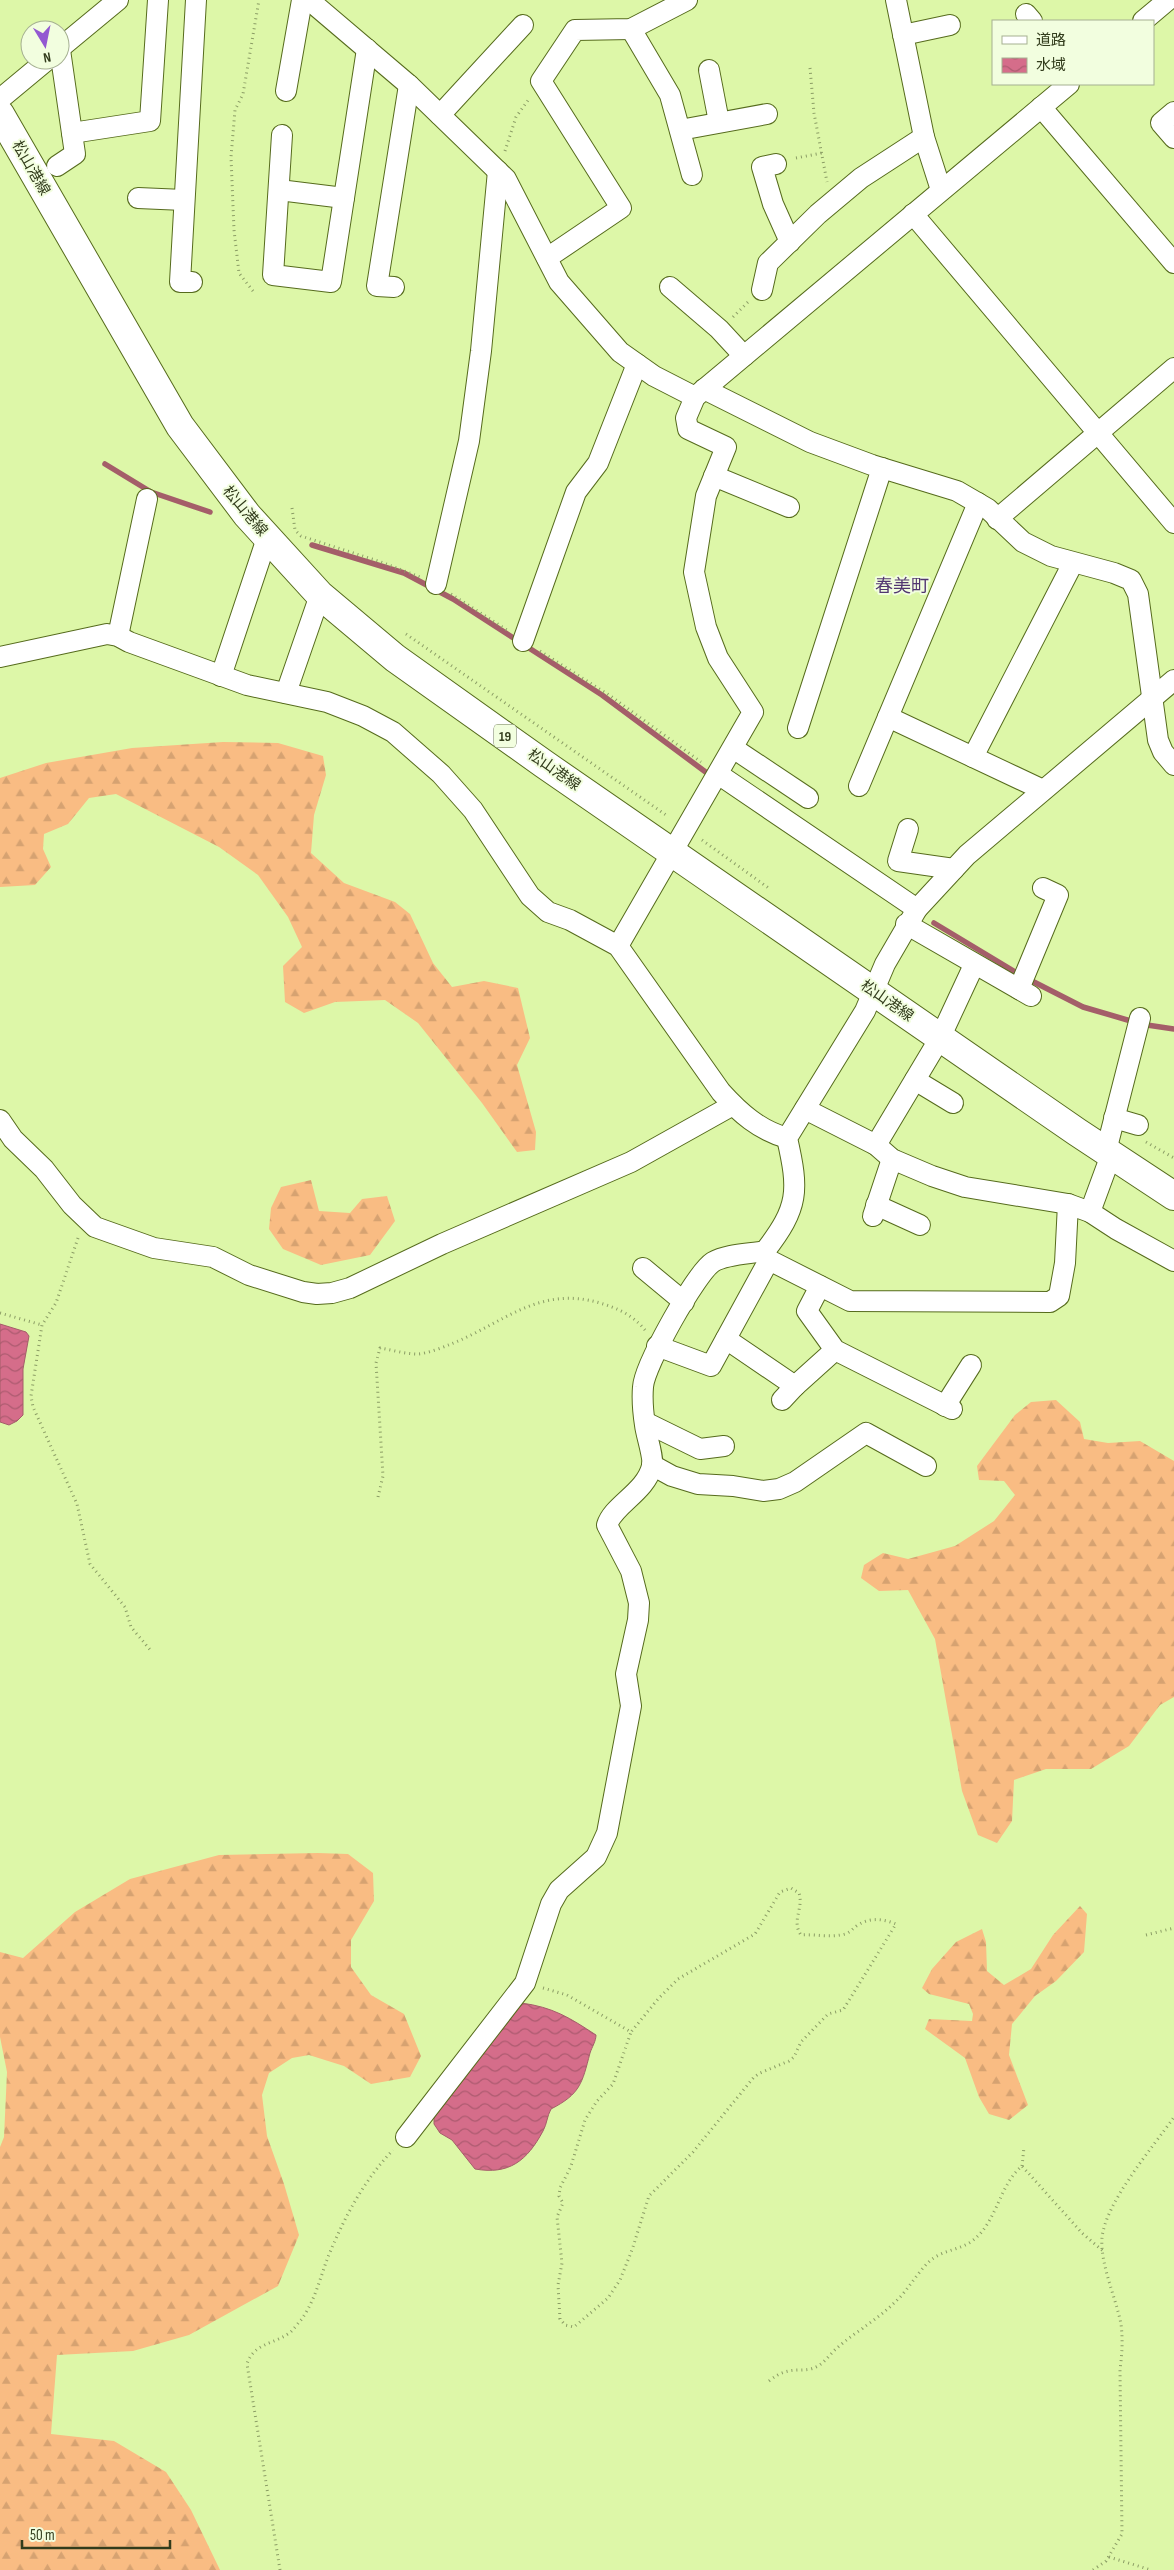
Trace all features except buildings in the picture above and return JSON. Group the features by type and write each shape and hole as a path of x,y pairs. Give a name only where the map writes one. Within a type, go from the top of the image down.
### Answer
{"main road":[{"name":"松山港線","path":"0,114 180,426 236,501 267,538 320,595 395,658 873,992 1174,1196"}],"street":[{"path":"70,41 118,0"},
{"path":"72,133 150,121 158,0"},
{"path":"192,282 180,282 196,0"},
{"path":"286,91 302,0"},
{"path":"309,0 409,86 506,179 559,282 620,352 654,376 700,393 810,442 882,468 958,490 998,519 1023,542 1051,556 1114,573 1131,580 1138,594 1158,740 1174,765"},
{"path":"547,258 621,208 541,81 575,30 631,30 687,0"},
{"path":"896,0 924,137 941,190"},
{"path":"1144,20 1170,0 1174,4"},
{"path":"440,115 523,25"},
{"path":"903,36 950,25"},
{"path":"631,30 670,95 692,175"},
{"path":"282,135 274,275 331,282 367,49"},
{"path":"0,99 35,70"},
{"path":"57,166 74,154 63,70"},
{"path":"709,70 720,122"},
{"path":"618,946 754,712 718,658 706,627 694,572 705,503 726,447 688,428 686,418 700,393 1068,85"},
{"path":"394,287 377,286 409,86"},
{"path":"1041,107 1174,262"},
{"path":"1174,112 1162,123 1174,138"},
{"path":"680,130 766,114"},
{"path":"762,290 768,264 831,203 861,178 924,137"},
{"path":"776,164 762,167 773,204 790,242"},
{"path":"436,584 469,441 481,351 498,171"},
{"path":"279,190 344,198"},
{"path":"138,198 184,200"},
{"path":"913,214 1174,523"},
{"path":"670,287 719,329 744,356"},
{"path":"523,641 576,492 598,463 637,364"},
{"path":"998,519 1174,368"},
{"path":"798,728 882,468"},
{"path":"714,476 789,507"},
{"path":"118,636 147,499"},
{"path":"859,786 978,504"},
{"path":"221,676 267,538"},
{"path":"973,757 1073,563"},
{"path":"286,693 320,595"},
{"path":"0,657 87,637 107,634 118,636 221,676 327,702 363,716 393,732 441,774 473,810 530,896 548,912 570,920 618,946 721,1092 758,1126 772,1134 787,1138"},
{"path":"657,1346 711,1366 780,1231 795,1195 795,1174 787,1138 865,1011 912,916 967,855 1174,680"},
{"path":"888,717 1043,790"},
{"path":"733,748 808,798"},
{"path":"718,774 912,916 974,965 1025,992 1058,895 1043,888"},
{"path":"908,829 898,861 954,869"},
{"path":"876,1145 940,1038 974,965"},
{"path":"1090,1212 1108,1153 1114,1118 1140,1018"},
{"path":"914,1080 953,1103"},
{"path":"0,1120 13,1139 44,1169 84,1218 109,1233 154,1248 213,1257 249,1275 303,1292 332,1293 350,1288 442,1244 631,1162 733,1105"},
{"path":"805,1108 876,1145 892,1159 965,1187 1068,1204 1090,1212 1116,1229 1174,1261"},
{"path":"1114,1118 1138,1125"},
{"path":"892,1159 874,1211 920,1225"},
{"path":"406,2137 526,1983 558,1890 596,1857 607,1834 631,1706 626,1674 638,1620 639,1603 631,1571 607,1525 610,1515 636,1494 652,1465 645,1422 643,1384 657,1346 700,1275 713,1262 727,1257 767,1256 850,1301 1050,1302 1059,1296 1065,1263 1068,1204"},
{"path":"644,1268 684,1302"},
{"path":"820,1286 807,1311 835,1350 949,1407 970,1365"},
{"path":"726,1339 789,1393 835,1350"},
{"path":"645,1422 700,1449 724,1446"},
{"path":"652,1465 672,1476 698,1484 733,1486 763,1491 779,1489 795,1482 866,1433 926,1466"}],"path":[{"path":"253,291 239,273 234,230 231,157 235,110 243,94 259,0"},
{"path":"810,68 814,113 831,203"},
{"path":"498,171 516,117 541,81"},
{"path":"796,158 822,153"},
{"path":"719,329 762,290"},
{"path":"294,537 302,544"},
{"path":"401,631 666,815"},
{"path":"84,1218 56,1303 42,1325 31,1396 33,1407 77,1504 90,1564 125,1608 131,1627 152,1652"},
{"path":"378,1497 383,1476 376,1363 380,1348 419,1354 438,1349 517,1311 564,1297 589,1300 620,1309 640,1324 657,1346"},
{"path":"0,1313 42,1325"},
{"path":"791,1888 799,1893 802,1902 797,1917 797,1929 801,1935 820,1934 835,1936 848,1933 858,1924 870,1920 886,1919 896,1924 843,2010 828,2014 801,2042 794,2057 754,2077 693,2152 649,2196 632,2250 620,2280 608,2298 585,2319 574,2327 565,2326 560,2319 558,2308 560,2295 558,2285 562,2263 557,2217 563,2203 559,2196 560,2188 571,2166 585,2120 596,2101 612,2084 626,2051 631,2032 658,1999 678,1979 755,1934 780,1892 791,1888"},
{"path":"1146,1935 1174,1928"},
{"path":"526,1983 567,1995 631,2032"},
{"path":"1093,2570 1109,2557 1122,2534 1120,2370 1123,2345 1121,2324 1103,2251 1102,2238 1108,2216 1121,2194 1174,2117"},
{"path":"280,2570 247,2364 249,2356 263,2344 290,2333 302,2319 311,2303 348,2210 390,2153 406,2137"},
{"path":"769,2380 780,2372 795,2368 810,2369 819,2365 837,2348 895,2303 931,2260 944,2252 971,2242 983,2232 1013,2173 1022,2166 1024,2147"},
{"path":"1022,2166 1082,2233 1103,2251"},
{"path":"1109,2557 1151,2570"}],"green space":[{"path":"223,742 278,743 323,756 326,775 314,815 311,853 344,883 395,902 410,914 433,963 452,987 484,981 518,988 530,1038 517,1065 536,1132 535,1150 517,1152 482,1103 418,1023 385,1000 335,1002 304,1013 285,1002 283,966 302,947 288,917 258,875 219,847 116,794 89,798 68,824 44,834 43,849 51,867 35,885 0,887 0,778 46,763 132,748"},
{"path":"311,1180 319,1211 350,1213 362,1199 387,1196 395,1221 370,1255 321,1265 283,1249 269,1229 271,1208 281,1187"},
{"path":"1056,1400 1080,1422 1084,1439 1108,1443 1140,1441 1174,1461 1174,1697 1160,1705 1129,1746 1091,1769 1046,1769 1014,1780 1012,1821 997,1843 978,1835 962,1791 935,1639 908,1590 879,1591 861,1578 864,1565 883,1553 908,1559 955,1546 994,1521 1015,1495 1004,1481 979,1480 977,1466 1015,1415 1031,1402"},
{"path":"348,1854 373,1873 374,1901 351,1940 351,1967 371,1995 404,2014 421,2056 410,2077 371,2084 344,2066 309,2055 292,2058 269,2073 262,2095 267,2136 299,2235 278,2286 189,2335 133,2351 57,2355 51,2434 114,2441 166,2472 191,2510 220,2570 0,2570 0,2147 4,2137 7,2072 0,2037 0,1952 23,1958 75,1912 130,1879 219,1855"},
{"path":"1080,1906 1087,1914 1084,1952 1056,1981 1035,1996 1012,2024 1009,2055 1028,2105 1009,2120 989,2114 979,2097 965,2058 925,2029 929,2019 972,2021 973,2014 969,2004 929,1994 922,1988 932,1969 956,1942 982,1929 986,1942 987,1971 1004,1985 1031,1969 1053,1935"}],"water":[{"path":"0,1324 26,1332 29,1336 23,1369 23,1415 9,1425 0,1422"},
{"path":"521,2003 543,2007 561,2014 596,2035 595,2040 585,2073 578,2087 561,2104 551,2109 537,2141 523,2158 507,2168 498,2170 475,2169 452,2140 440,2133 434,2124 434,2115"}],"waterway":[{"path":"105,464 151,492 210,512"},
{"path":"312,545 404,573 453,599 602,695 711,776"},
{"path":"934,923 1017,973"},
{"path":"1032,981 1083,1007 1131,1021"},
{"path":"1147,1025 1174,1029"}],"district":[{"name":"春美町","path":"902,586"}]}
